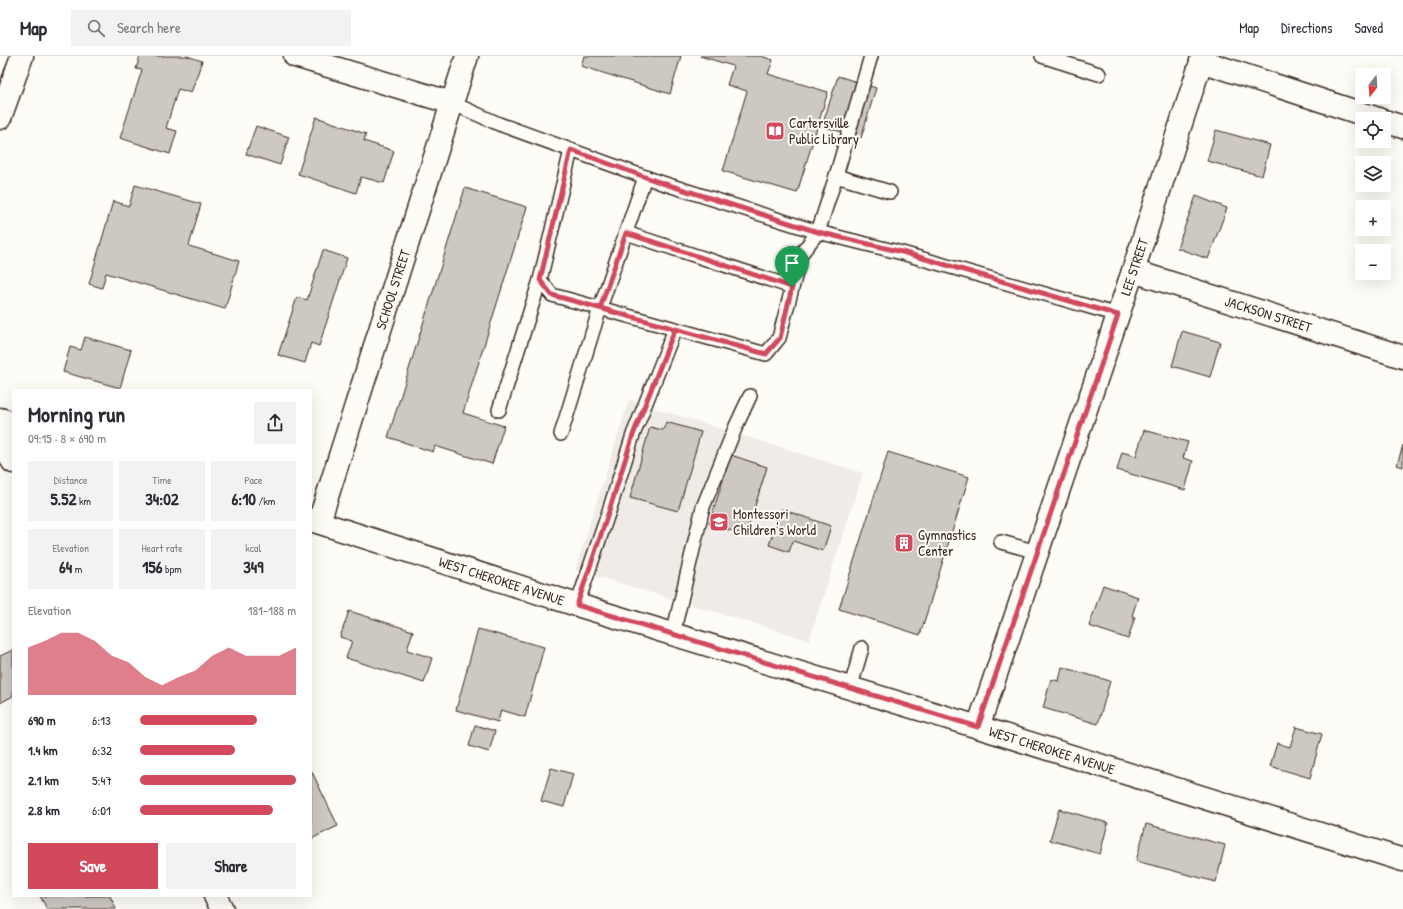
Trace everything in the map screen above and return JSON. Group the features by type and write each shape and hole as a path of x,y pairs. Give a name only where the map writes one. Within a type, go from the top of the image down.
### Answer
{"street":[{"path":"0,118 22,56"},
{"path":"295,56 452,103"},
{"name":"SCHOOL STREET","path":"315,521 468,56"},
{"path":"1202,58 1358,112"},
{"name":"LEE STREET","path":"978,727 1133,271 1202,58"},
{"path":"1391,123 1403,127"},
{"name":"JACKSON STREET","path":"1133,271 1403,357"},
{"path":"0,419 12,423"},
{"path":"0,434 12,460"},
{"name":"WEST CHEROKEE AVENUE","path":"315,521 577,605 978,727 1403,860"},
{"path":"216,897 222,909"}],"lane":[{"path":"540,280 552,295 766,354 780,338 801,254 818,232 871,56"},
{"path":"1042,56 1099,74"},
{"path":"452,103 499,124 645,177 818,232 902,252 1118,315"},
{"path":"499,410 540,280 571,150"},
{"path":"836,176 890,192"},
{"path":"561,434 600,308 645,177"},
{"path":"626,233 792,287"},
{"path":"577,605 633,435 675,329"},
{"path":"673,634 703,507 733,433 750,396"},
{"path":"1001,542 1037,552"},
{"path":"850,688 862,648"}],"shaded area":[{"name":"Montessori Children's World","path":"629,400 863,473 809,640 575,570"}],"building":[{"path":"140,56 187,56 202,61 191,93 178,89 166,128 177,131 170,154 120,138 142,70 136,69"},
{"path":"584,56 681,56 670,94 581,66"},
{"name":"Cartersville Public Library","path":"700,56 761,56 773,60 768,74 828,92 797,193 723,171 747,91 727,85 733,66"},
{"path":"838,76 876,88 861,138 822,126"},
{"path":"316,117 366,134 364,141 394,151 384,183 361,177 356,193 298,174"},
{"path":"256,126 289,137 280,165 246,154"},
{"path":"1216,130 1270,145 1262,176 1207,161"},
{"path":"135,185 201,204 189,246 239,261 225,309 106,273 102,288 89,284 113,201 129,206"},
{"path":"465,188 527,207 463,413 504,426 492,464 435,446 433,452 388,437"},
{"path":"1196,196 1227,208 1208,259 1177,248"},
{"path":"323,250 347,258 319,346 311,343 305,363 278,355 297,297 307,300"},
{"path":"1182,331 1220,342 1210,377 1172,366"},
{"path":"85,337 131,350 120,388 63,372 70,347 81,350"},
{"path":"666,422 701,432 678,511 630,498 650,427 663,430"},
{"path":"1144,430 1188,442 1183,458 1193,461 1185,490 1117,470 1122,452 1136,456"},
{"path":"1403,445 1403,467 1397,465"},
{"name":"Gymnastics Center","path":"888,452 969,477 920,635 839,609"},
{"path":"731,455 767,467 746,535 709,524"},
{"path":"781,509 831,526 823,551 793,541 789,552 769,545"},
{"path":"1103,585 1138,597 1132,616 1135,617 1128,639 1089,626"},
{"path":"349,611 413,631 407,650 432,658 424,683 346,658 352,641 340,637"},
{"path":"478,629 544,647 525,717 501,710 498,722 456,710"},
{"path":"12,650 12,697 0,703 0,656"},
{"path":"1062,667 1110,681 1098,724 1043,708 1051,679 1059,681"},
{"path":"475,725 495,731 489,752 469,746"},
{"path":"1296,727 1322,734 1310,778 1270,766 1277,743 1290,747"},
{"path":"551,768 573,774 564,807 541,801"},
{"path":"312,772 338,826 312,839"},
{"path":"1059,809 1108,823 1100,854 1050,840"},
{"path":"1146,824 1225,845 1216,882 1136,861"},
{"path":"41,897 110,897 116,909 47,909"}],"place":[{"name":"Cartersville Public Library","path":"775,131"},
{"name":"Montessori Children's World","path":"719,522"},
{"name":"Gymnastics Center","path":"904,543"}],"route":[{"path":"792,287 626,233 600,308 675,329 633,435 577,605 978,727 1118,315 902,252 818,232 659,182 571,150 540,280 552,295 600,308 766,354 780,338 792,287"}]}
